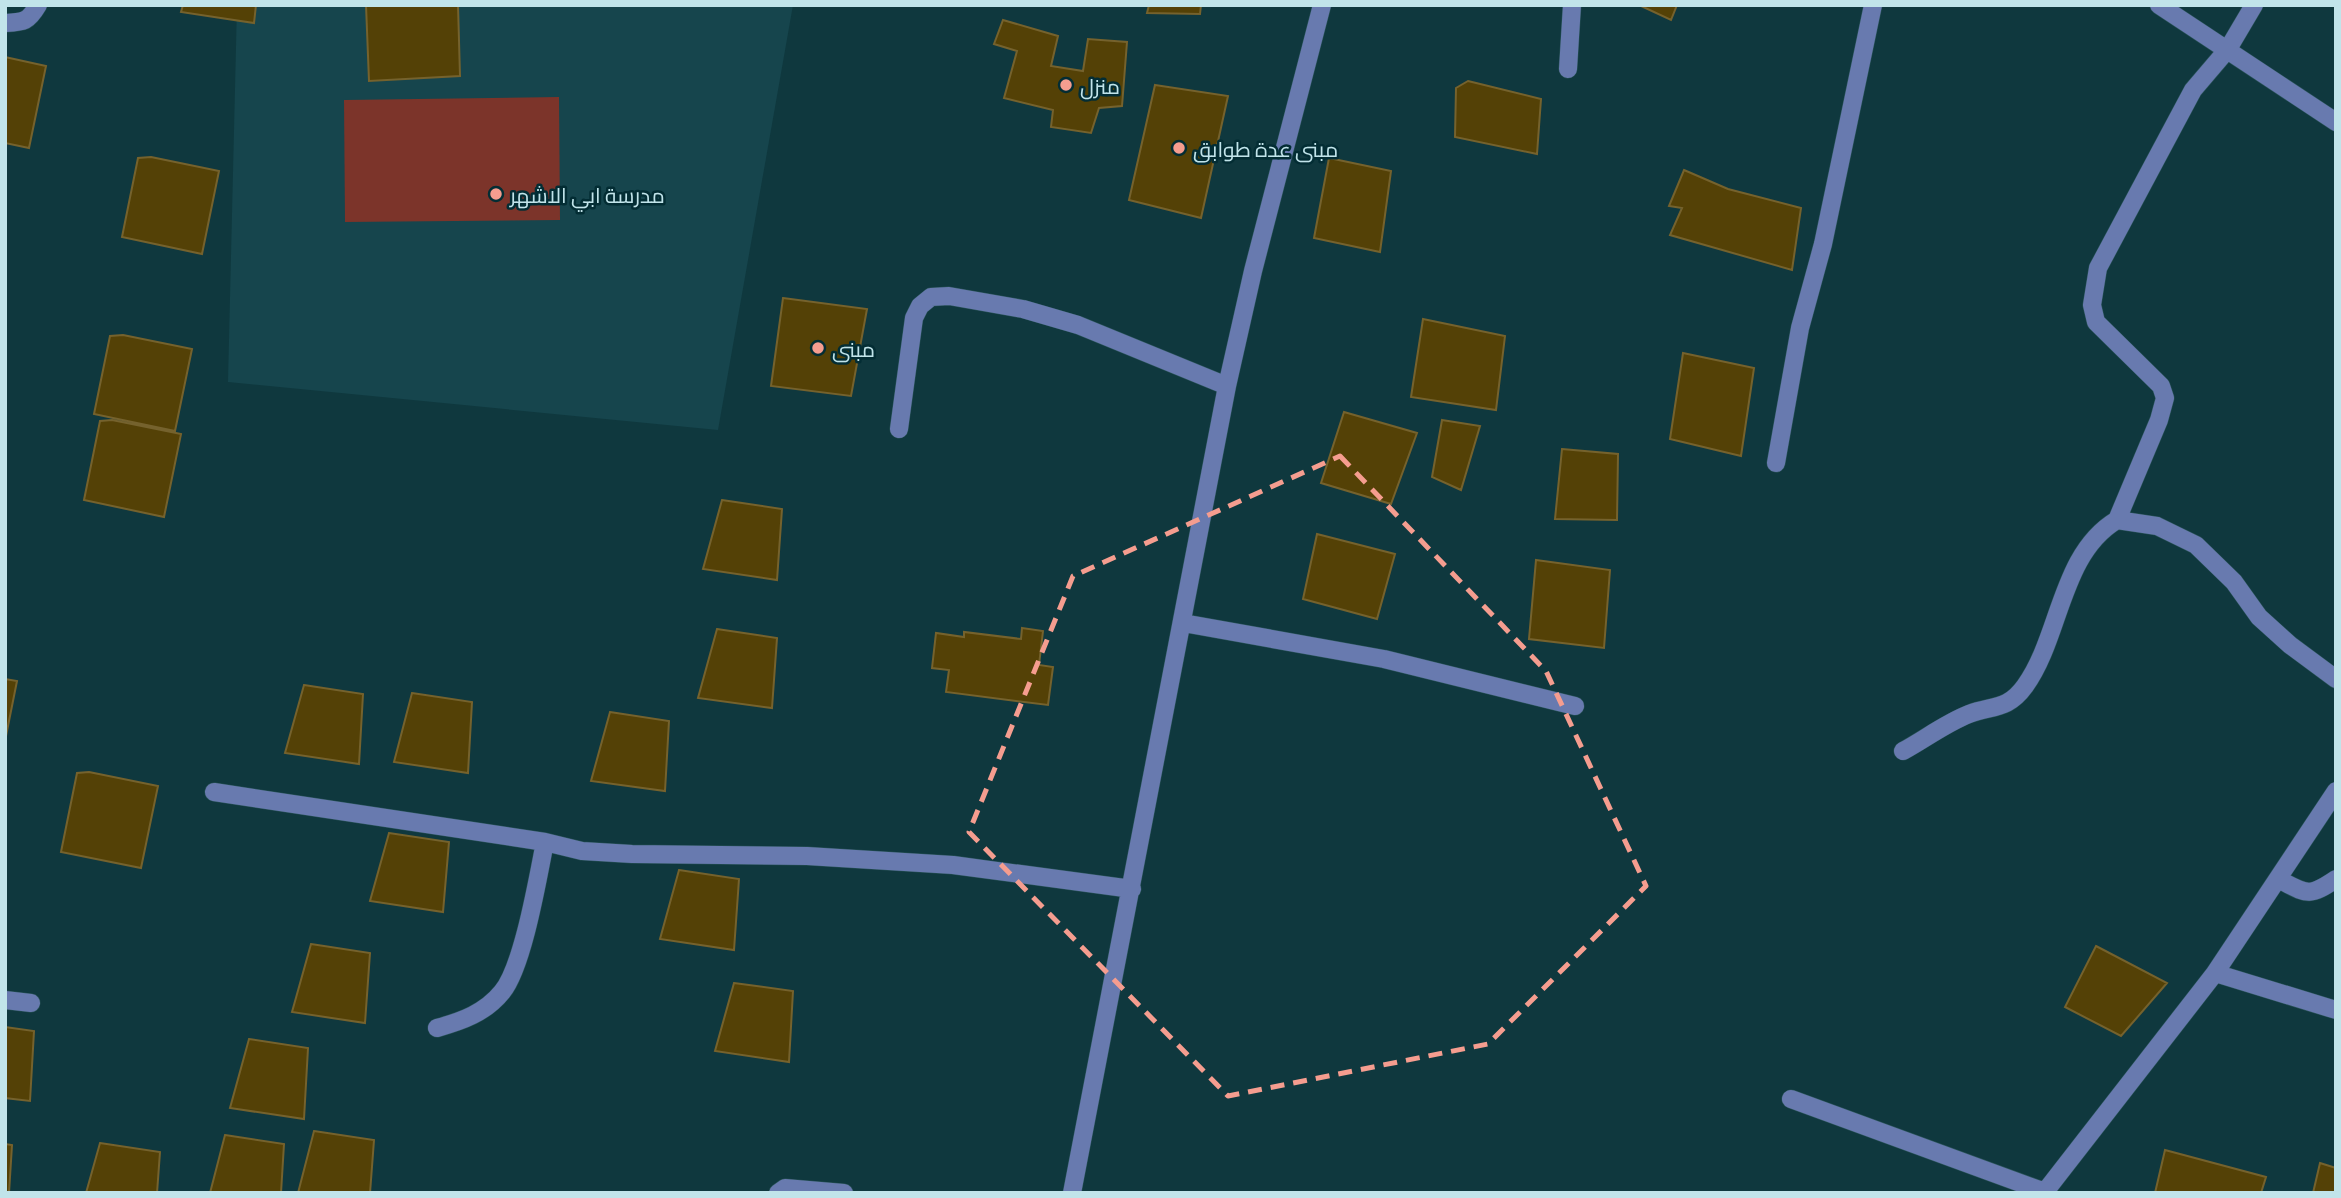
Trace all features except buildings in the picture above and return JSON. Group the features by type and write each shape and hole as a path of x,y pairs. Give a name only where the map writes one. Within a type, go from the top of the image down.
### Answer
{"street":[{"path":"5,23 23,22 38,5"},
{"path":"1072,1193 1227,386 1253,271 1322,5"},
{"path":"1567,69 1572,5"},
{"path":"1776,463 1800,328 1823,244 1873,5"},
{"path":"2158,5 2336,122"},
{"path":"2117,520 2159,420 2165,398 2161,386 2096,322 2092,305 2098,268 2193,90 2228,49 2254,5"},
{"path":"899,429 914,318 920,306 931,297 949,296 1023,309 1079,325 1227,386"},
{"path":"1903,751 1970,713 2000,707 2024,688 2036,667 2077,566 2093,540 2106,526 2117,520 2157,526 2196,545 2234,583 2259,617 2290,645 2336,679"},
{"path":"1183,623 1384,659 1575,706"},
{"path":"1791,1099 2044,1193 2215,973 2336,791"},
{"path":"214,792 545,842 582,850 632,854 807,856 953,866 1132,889"},
{"path":"437,1028 468,1019 480,1012 502,992 511,978 545,842"},
{"path":"2278,879 2298,890 2315,892 2336,879"},
{"path":"2215,973 2336,1010"},
{"path":"5,1000 31,1003"},
{"path":"778,1193 785,1188 844,1193"}],"highlighted area":[{"path":"1340,456 1546,671 1646,886 1488,1044 1228,1096 969,832 1073,576"}],"shaded area":[{"name":"مدرسة ابي الاشهر","path":"237,5 793,5 718,430 228,382"},
{"path":"559,97 560,220 345,222 344,100"}],"place":[{"name":"منزل","path":"1066,85"},
{"name":"مبنى عدة طوابق","path":"1179,148"},
{"name":"مدرسة ابي الاشهر","path":"496,194"},
{"name":"مبنى","path":"818,348"}]}
